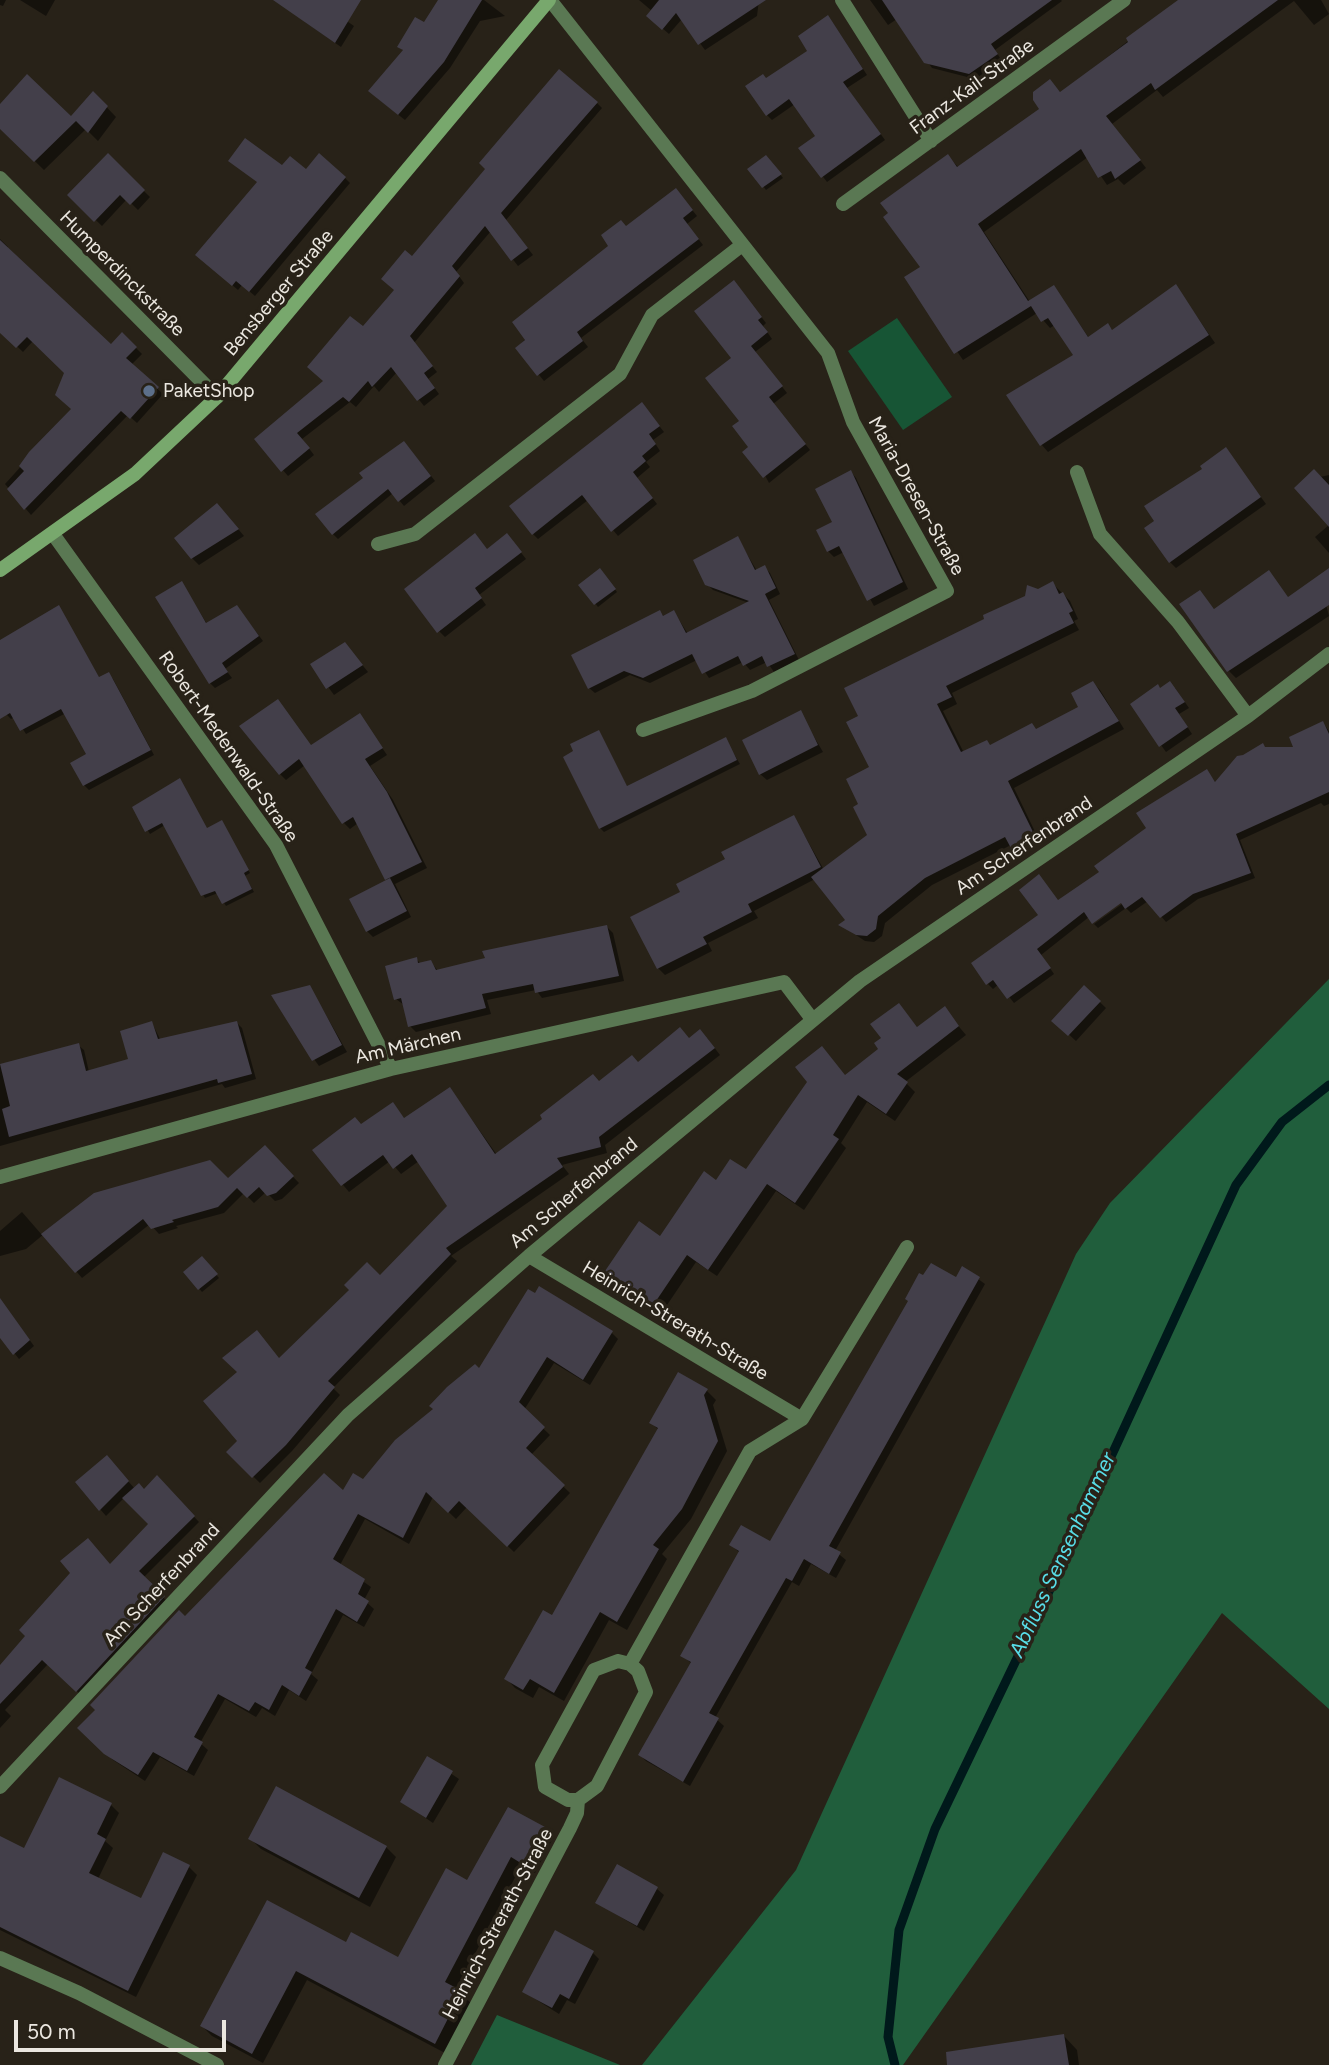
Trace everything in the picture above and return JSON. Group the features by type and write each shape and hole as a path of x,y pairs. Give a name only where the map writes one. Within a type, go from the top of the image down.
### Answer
{"main road":[{"name":"Bensberger Straße","path":"0,570 135,474 218,397 549,0"}],"street":[{"name":"Maria-Dresen-Straße","path":"549,0 828,353 853,422 947,591 752,691 643,730"},
{"path":"842,0 931,141"},
{"name":"Franz-Kail-Straße","path":"843,204 1124,0"},
{"name":"Humperdinckstraße","path":"0,178 218,397"},
{"path":"378,544 415,534 620,374 652,315 742,245"},
{"path":"1077,472 1100,534 1178,622 1248,716"},
{"name":"Robert-Medenwald-Straße","path":"53,534 276,845 391,1069"},
{"name":"Am Scherfenbrand","path":"0,1787 348,1415 529,1256 860,981 1248,716 1329,654"},
{"name":"Am Märchen","path":"0,1177 391,1069 784,982 812,1019"},
{"path":"578,1800 568,1800 545,1787 542,1765 594,1670 618,1661 630,1664 750,1451 802,1419 907,1247"},
{"name":"Heinrich-Strerath-Straße","path":"529,1256 802,1419"},
{"name":"Heinrich-Strerath-Straße","path":"445,2065 570,1828 577,1813 578,1800 597,1786 646,1692 644,1680 630,1664"},
{"path":"0,1958 79,1993 217,2065"}],"green space":[{"path":"897,318 952,397 903,430 848,351"},
{"path":"1329,979 1329,1709 1222,1613 903,2065 642,2065 796,1870 1076,1254 1110,1203"},
{"path":"497,2015 620,2065 471,2065"}],"building":[{"path":"273,0 361,0 335,43"},
{"path":"438,0 482,0 444,62 398,115 368,91 403,50 397,47 415,17 424,22"},
{"path":"659,0 766,0 698,45 676,13 662,30 646,16"},
{"path":"882,0 1052,0 991,44 998,54 969,74 924,63"},
{"path":"1178,0 1278,0 1155,90 1151,83 1106,116 1141,160 1115,179 1111,171 1098,178 1081,149 978,224 1028,301 1054,285 1088,337 1108,323 1112,330 1176,284 1209,335 1040,446 1006,395 1073,355 1048,318 1041,322 1031,306 954,354 904,277 920,267 883,217 888,213 880,203 948,154 957,167 1039,109 1033,100 1033,92 1050,79 1060,92 1128,42 1126,38"},
{"path":"828,15 863,69 843,82 881,134 821,178 798,148 815,136 789,99 766,116 745,86 763,74 766,78 807,51 798,36"},
{"path":"559,69 598,102 501,213 528,248 511,261 485,226 452,266 460,276 410,336 433,366 424,373 435,388 417,401 391,367 372,387 368,381 349,402 343,397 297,433 310,448 281,472 254,439 323,381 307,367 350,316 363,326 394,290 381,279 405,250 412,256 485,169 479,163"},
{"path":"27,74 71,116 93,91 108,106 88,133 76,121 34,162 0,129 0,104"},
{"path":"245,138 282,165 290,156 306,169 319,153 346,177 249,292 236,281 232,286 195,255 257,182 228,161"},
{"path":"108,153 145,190 130,205 120,195 94,222 67,195"},
{"path":"766,155 782,174 762,188 747,169"},
{"path":"676,188 693,210 683,218 699,239 577,332 583,341 537,376 515,348 525,340 512,322 608,246 601,235 621,220 626,226"},
{"path":"0,240 111,344 122,332 137,347 126,358 159,387 130,419 121,411 24,510 7,489 24,471 19,466 29,452 71,409 55,395 64,373 27,337 16,348 0,333"},
{"path":"734,280 762,317 758,320 768,332 751,346 783,386 769,397 806,444 763,478 742,452 748,447 732,426 739,421 705,378 731,358 694,311"},
{"path":"642,402 660,426 649,434 656,444 642,456 646,461 633,472 653,498 611,532 582,495 532,535 509,506"},
{"path":"404,441 431,476 398,502 388,489 332,535 315,514 363,478 359,473"},
{"path":"1226,447 1261,497 1169,563 1144,528 1154,521 1144,506 1202,469 1200,466"},
{"path":"1314,469 1329,485 1329,527 1294,488"},
{"path":"851,470 903,582 867,601 839,546 827,552 816,530 832,522 815,489"},
{"path":"217,503 239,529 191,559 174,538"},
{"path":"475,533 487,549 507,533 522,552 475,588 482,598 437,633 404,589"},
{"path":"738,536 755,570 765,565 776,588 765,594 795,654 767,667 762,656 743,666 738,656 702,674 692,654 643,678 624,671 588,689 571,655 660,610 663,616 674,610 686,633 749,601 705,585 693,560"},
{"path":"600,568 616,589 594,605 578,585"},
{"path":"1329,568 1329,605 1227,672 1179,604 1200,590 1214,609 1269,570 1288,597"},
{"path":"182,581 206,623 237,605 259,636 222,663 228,672 209,684 155,597"},
{"path":"1053,581 1059,594 1063,592 1073,611 1069,613 1074,623 946,686 952,697 937,704 961,752 987,740 990,745 1032,723 1036,729 1078,707 1071,693 1093,681 1119,721 1008,781 1034,834 1012,850 1005,837 925,878 878,916 876,929 867,936 856,935 838,925 845,920 811,877 867,835 853,807 858,804 846,779 869,767 846,722 858,716 844,688 1025,596 1027,585 1038,589"},
{"path":"59,605 99,677 109,672 151,750 83,786 70,763 86,754 61,709 20,731 10,713 0,719 0,640"},
{"path":"345,642 363,665 326,689 310,664"},
{"path":"1170,681 1185,702 1175,708 1188,727 1159,747 1130,704 1158,684 1160,688"},
{"path":"278,699 311,745 360,713 383,748 365,759 387,792 422,862 385,880 353,817 342,824 299,759 279,775 239,726"},
{"path":"801,710 818,745 759,775 742,740"},
{"path":"1323,721 1329,734 1329,792 1236,834 1251,873 1193,894 1160,918 1142,897 1125,909 1121,903 1092,924 1084,912 1037,949 1051,968 1007,999 993,980 986,985 971,963 1038,915 1019,890 1039,874 1058,900 1099,872 1094,866 1146,828 1136,813 1207,769 1215,782 1237,756 1263,743 1265,747 1293,747 1289,737"},
{"path":"599,730 627,786 726,737 737,760 599,829 563,757 573,751 570,744"},
{"path":"180,778 207,828 222,820 249,870 244,873 252,889 222,904 215,891 201,896 162,823 145,832 132,807"},
{"path":"794,815 821,867 748,904 752,912 703,937 707,944 657,969 630,917 680,892 676,884 725,859 721,852"},
{"path":"390,878 407,911 366,932 349,899"},
{"path":"607,925 619,976 535,993 533,984 482,994 486,1008 408,1027 401,998 394,1000 385,966 417,957 418,963 431,960 436,970 485,958 482,951"},
{"path":"310,985 342,1045 312,1061 271,995"},
{"path":"1084,985 1101,1001 1068,1036 1051,1021"},
{"path":"899,1003 917,1027 945,1006 959,1026 897,1074 908,1082 886,1114 858,1095 833,1135 839,1139 795,1203 767,1184 708,1270 687,1255 652,1307 603,1274 639,1221 660,1236 704,1171 716,1180 730,1159 746,1169 807,1082 795,1067 822,1046 845,1075 878,1049 874,1043 881,1038 870,1024"},
{"path":"152,1021 158,1039 237,1021 252,1074 218,1083 217,1079 9,1137 2,1109 10,1106 0,1064 79,1043 86,1071 128,1059 120,1031"},
{"path":"680,1027 689,1038 700,1029 715,1048 599,1137 601,1147 557,1158 563,1167 446,1248 451,1254 328,1381 335,1387 286,1445 252,1478 226,1452 237,1441 203,1401 237,1372 222,1358 257,1330 279,1358 349,1290 344,1285 367,1262 380,1275 447,1206 412,1154 393,1169 383,1155 341,1186 312,1150 355,1117 361,1124 393,1102 404,1118 450,1087 495,1154 542,1119 540,1115 593,1074 599,1081 632,1055 638,1062"},
{"path":"265,1145 294,1176 276,1193 267,1196 259,1187 247,1198 237,1188 218,1207 172,1220 174,1222 151,1229 143,1219 75,1273 41,1234 94,1193 210,1160 228,1178"},
{"path":"202,1256 218,1274 198,1290 183,1272"},
{"path":"931,1263 956,1277 962,1266 980,1277 829,1546 841,1552 829,1574 804,1559 792,1581 786,1578 709,1713 719,1718 683,1782 638,1755 691,1662 680,1656 739,1551 729,1545 741,1525 770,1541 908,1301 905,1299 919,1273 923,1275"},
{"path":"539,1286 613,1331 583,1380 547,1357 519,1402 545,1427 526,1448 565,1485 507,1547 459,1501 448,1513 426,1492 403,1538 358,1514 333,1559 365,1579 358,1594 369,1601 357,1622 336,1609 305,1668 312,1672 299,1696 282,1685 269,1710 255,1702 249,1711 218,1694 194,1737 203,1742 187,1771 153,1752 138,1775 104,1754 77,1728 95,1710 90,1705 179,1610 185,1616 324,1473 343,1490 353,1473 363,1479 395,1440 433,1409 429,1406 447,1387 475,1364 479,1368 528,1289 535,1293"},
{"path":"0,1298 30,1340 13,1355 0,1338"},
{"path":"678,1372 708,1389 704,1395 718,1441 682,1509 653,1545 659,1549 617,1622 600,1612 554,1693 530,1679 523,1690 504,1679 543,1610 552,1615 658,1428 649,1423"},
{"path":"107,1455 129,1481 99,1511 75,1482"},
{"path":"157,1475 195,1516 139,1571 165,1596 76,1692 42,1660 0,1704 0,1665 25,1636 19,1630 70,1573 60,1561 88,1538 110,1564 148,1524 122,1498 139,1483 144,1489"},
{"path":"427,1756 453,1771 426,1818 400,1802"},
{"path":"59,1777 112,1803 97,1834 106,1839 89,1873 141,1898 163,1852 190,1865 128,1991 0,1927 0,1836 24,1848"},
{"path":"276,1786 387,1846 359,1898 248,1839"},
{"path":"508,1807 545,1827 524,1865 511,1857 445,1982 462,1991 435,2044 296,1971 252,2054 200,2026 267,1900 346,1942 351,1932 398,1957 446,1868 467,1880"},
{"path":"617,1864 658,1887 637,1926 595,1903"},
{"path":"555,1930 594,1951 569,1999 560,1994 552,2008 522,1992"},
{"path":"1064,2034 1069,2065 947,2065 946,2052"}],"waterway":[{"name":"Abfluss Sensenhammer","path":"895,2065 888,2037 899,1930 935,1829 1045,1600 1236,1185 1282,1122 1329,1085"}],"place":[{"name":"PaketShop","path":"149,391"}]}
